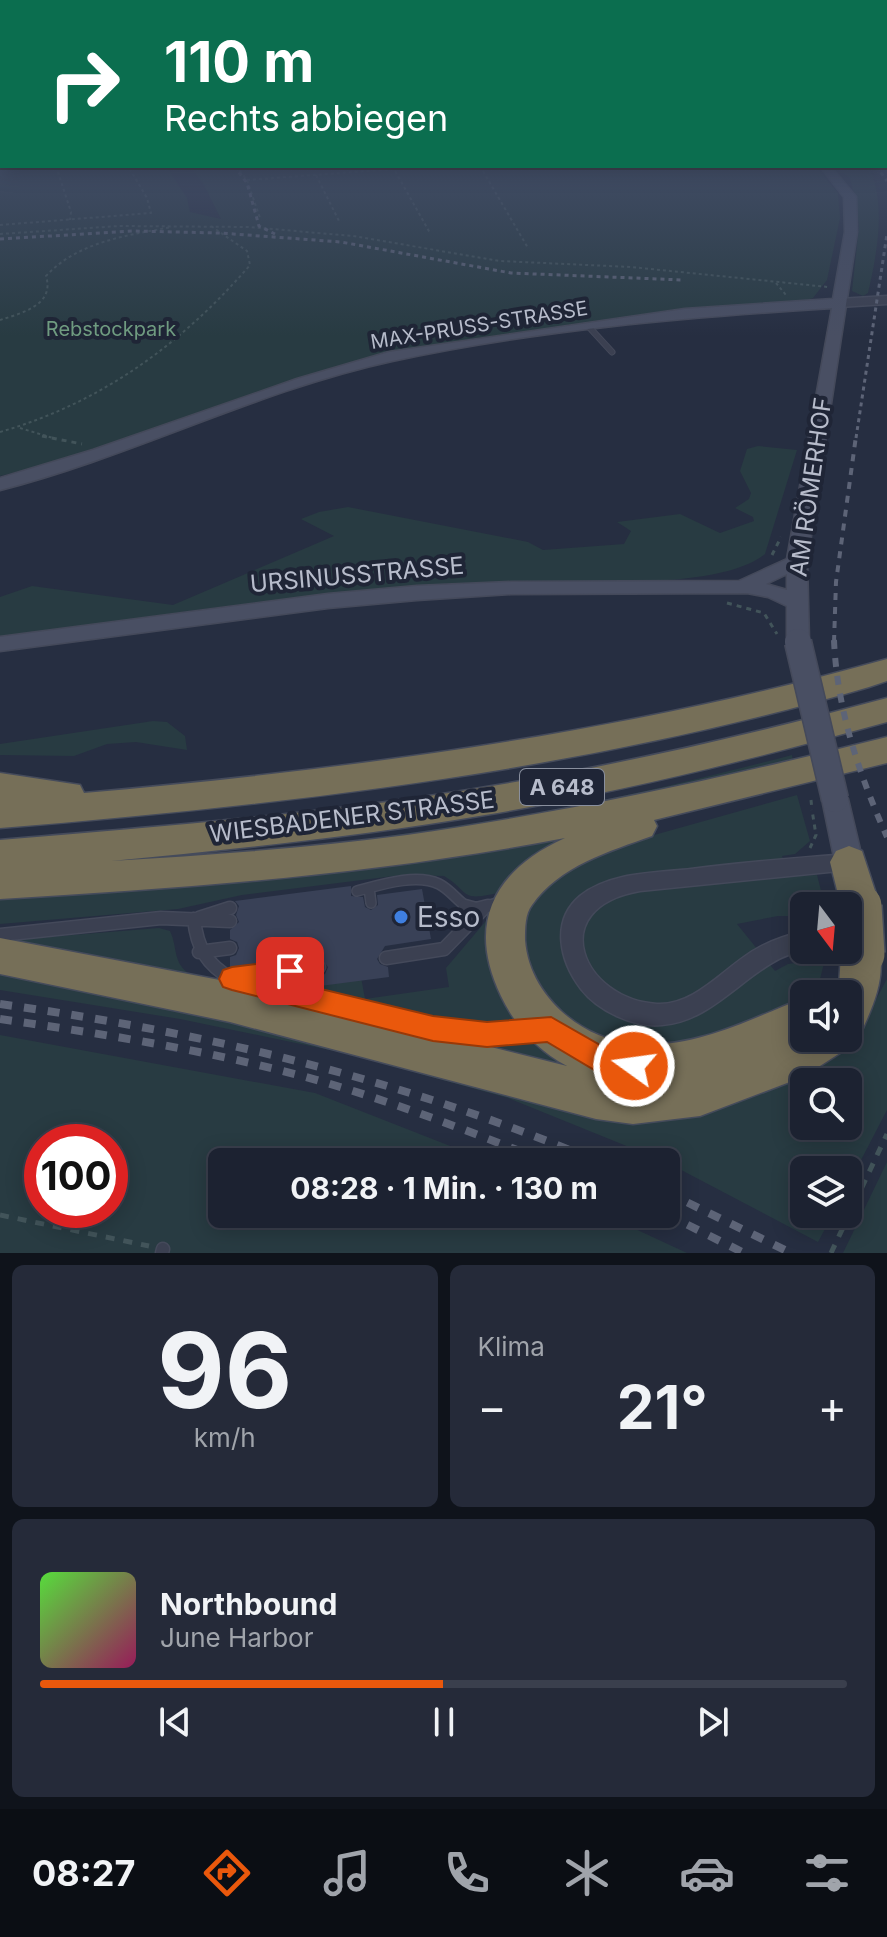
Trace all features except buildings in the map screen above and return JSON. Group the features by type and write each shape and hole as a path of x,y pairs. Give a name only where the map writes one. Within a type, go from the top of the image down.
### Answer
{"highway":[{"name":"WIESBADENER STRASSE","path":"141,803 425,770 597,741 747,709 887,670"},
{"name":"WIESBADENER STRASSE","path":"0,855 231,835 484,801 739,751 887,710"},
{"path":"0,883 253,866 403,850 557,826 752,786 887,750"},
{"path":"752,786 577,849 543,869 500,902 509,910 504,935 509,966 527,1006 551,1029 596,1057 612,1063 651,1067 699,1059 790,1023"},
{"path":"0,787 141,803"},
{"name":"A 648","path":"0,814 141,803"},
{"path":"849,862 852,892"},
{"path":"0,956 230,1002 504,1074 596,1096 633,1101 700,1093 787,1062 802,1052"}],"main road":[{"name":"AM RÖMERHOF","path":"849,862 823,804 788,641 796,602 797,562 835,296 852,218"},
{"name":"MAX-PRUSS-STRASSE","path":"0,484 99,454 303,382 389,357 701,311 835,296"},
{"name":"URSINUSSTRASSE","path":"730,589 797,562"},
{"name":"URSINUSSTRASSE","path":"0,644 314,602 511,588 730,589 796,602"}],"street":[{"path":"835,296 887,300"},
{"path":"790,947 777,946 708,996 663,1015 637,1014 617,1007 596,992 581,974 573,957 570,938 574,917 592,900 613,889 747,871 849,862"}],"lane":[{"path":"589,327 612,352"},
{"path":"357,891 427,881 439,884 467,908 500,902"},
{"path":"369,888 371,903"},
{"path":"386,958 444,949 466,923 500,902"},
{"path":"194,919 230,908"},
{"path":"0,935 161,918 230,921"},
{"path":"194,919 199,952 213,967 232,979 433,1028 487,1034 551,1029"},
{"path":"199,952 230,948"},
{"path":"232,979 319,967"}],"path":[{"path":"0,225 88,218"},
{"path":"422,218 430,233"},
{"path":"511,218 528,248"},
{"path":"0,320 41,303 49,292 50,284 46,276 51,267 65,259 108,241 183,225"},
{"path":"0,432 20,428 103,390 143,365 227,293 250,265 247,251 209,225"},
{"path":"0,234 209,225 353,236 500,261 631,267 835,296"},
{"path":"20,428 35,435 57,437 89,446"},
{"path":"769,561 783,532"},
{"path":"730,589 723,603 755,607 773,620 788,641"},
{"path":"808,851 816,835 823,804"},
{"path":"831,1253 887,1134"},
{"path":"0,1215 162,1251"}],"green space":[{"name":"Rebstockpark","path":"0,218 840,218 827,280 813,298 801,302 477,338 388,354 99,452 0,476"},
{"path":"858,218 879,218 868,293 863,296 852,291"},
{"path":"758,446 797,450 765,554 731,570 662,581 399,587 249,603 0,637 0,597 32,586 173,605 334,536 301,519 348,507 528,542 543,550 624,544 631,531 617,522 680,514 720,533 754,521 753,517 735,508 749,499 751,493 740,471 747,449"},
{"path":"153,721 167,722 185,736 187,750 136,742 107,744 74,756 0,755 0,744"},
{"path":"792,755 793,762 458,832 207,859 390,836 527,814 655,789"},
{"path":"797,795 810,841 795,854 782,856 790,876 817,875 821,892 790,892 790,916 737,924 775,971 788,964 824,964 820,980 790,980 790,1006 695,1045 602,1046 534,994 519,921 551,875 622,844"},
{"path":"598,830 498,893 485,896 470,896 444,876 402,875 242,895 178,909 0,924 0,897"},
{"path":"491,915 524,1023 497,1027 441,1024 303,988 306,983 361,977 365,999 449,987 446,968"},
{"path":"159,928 170,931 178,960 191,975 11,940"},
{"path":"0,972 49,978 533,1095 784,1082 790,1079 790,1140 862,1140 862,1068 814,1068 839,1052 862,1052 862,1026 887,979 887,1110 862,1158 790,1156 790,1227 680,1169 680,1148 631,1148 508,1098 344,1053 180,1019 0,990"},
{"path":"0,1035 315,1093 455,1148 208,1148 208,1228 633,1228 687,1253 0,1253"},
{"path":"530,1039 546,1043 636,1086 459,1042"},
{"path":"887,1162 887,1253 843,1253 855,1228 862,1228 862,1214"},
{"path":"791,1228 826,1228 818,1242"}],"railway":[{"path":"257,218 259,226 275,234"},
{"path":"0,239 133,231 220,233 341,242 511,273 683,280"},
{"path":"856,438 887,234"},
{"path":"834,641 836,582 856,436"},
{"path":"834,641 840,691 851,741 887,837"},
{"path":"0,1004 155,1030 305,1063 452,1107 563,1148"},
{"path":"0,1019 116,1037 268,1067 398,1106 511,1148"},
{"path":"680,1199 791,1253"},
{"path":"680,1221 744,1253"}],"place":[{"name":"Esso","path":"401,917"}],"route":[{"path":"290,971 232,979 433,1028 487,1034 551,1029 580,1050 612,1063 634,1066"}]}
